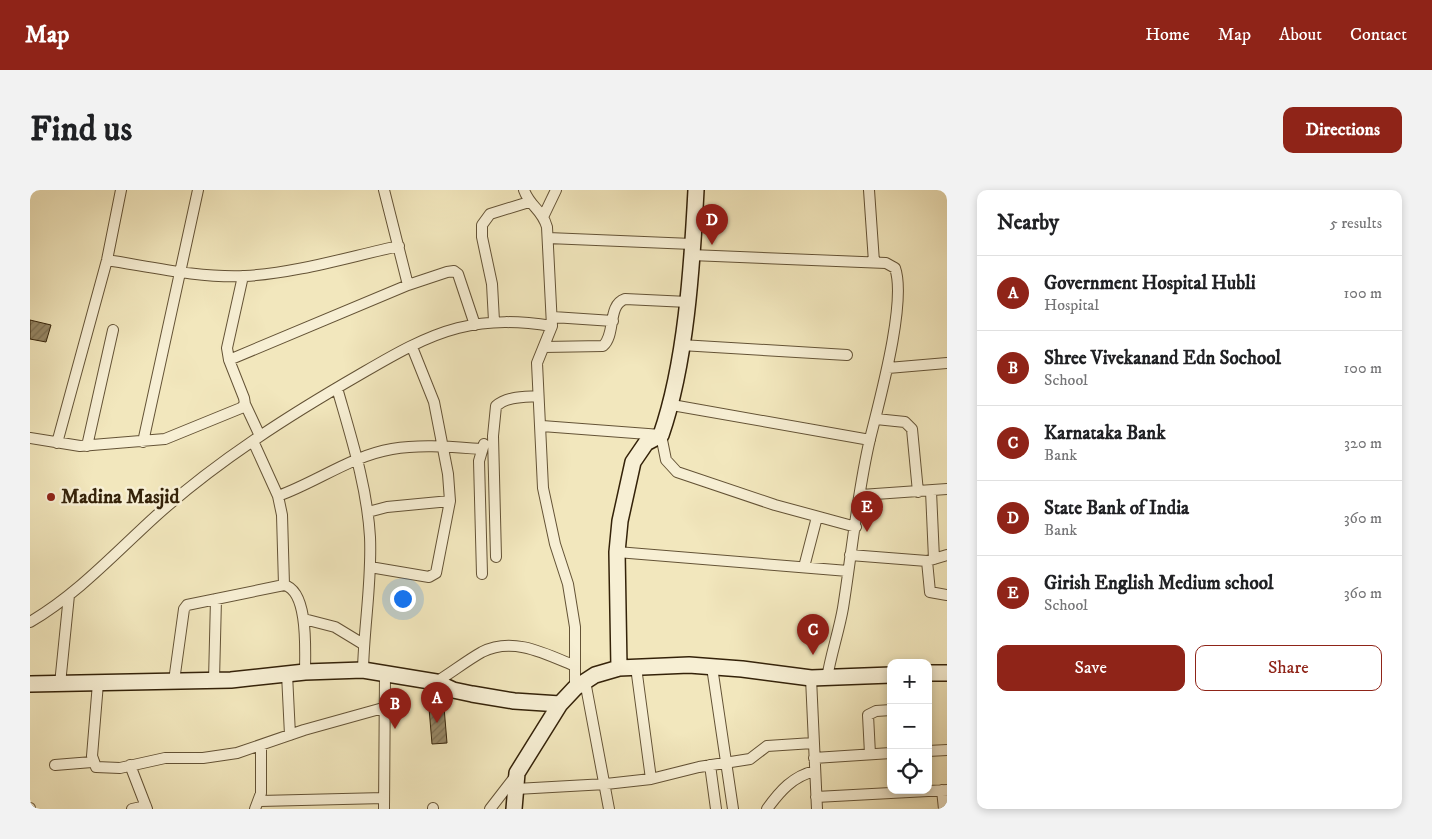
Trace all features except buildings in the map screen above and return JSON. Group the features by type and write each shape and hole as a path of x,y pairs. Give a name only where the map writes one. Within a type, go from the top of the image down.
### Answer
{"main road":[{"path":"619,668 617,552 620,521 633,462 646,443 661,435 672,405 688,302 696,190"},
{"path":"514,809 518,773 560,704 580,685 619,668 712,666 811,678 887,675"},
{"path":"30,684 214,680 305,672 363,670 436,682 453,690 472,694 514,701 560,704"},
{"path":"932,673 947,673"}],"street":[{"path":"56,443 107,260 120,190"},
{"path":"143,442 198,190"},
{"path":"384,190 408,285"},
{"path":"524,190 529,202 544,215"},
{"path":"556,190 544,215 548,238 552,321 537,363 538,396 542,426 543,488 555,544 568,584 575,627 575,666 606,784 609,809"},
{"path":"869,190 874,262"},
{"path":"494,321 492,284 482,237 482,225 490,214 529,202"},
{"path":"548,238 874,262 891,264 897,273 897,298 888,368 870,440 850,555 843,609 827,678"},
{"path":"107,260 180,271 243,276 278,273 399,246"},
{"path":"229,360 408,285 454,271 458,274 475,325"},
{"path":"243,276 228,338 229,360 278,496 282,515 284,585"},
{"path":"544,347 603,346 608,340 616,306 625,299 688,302"},
{"path":"30,622 69,595 158,514 257,438 337,388 412,346 448,331 494,321 613,321"},
{"path":"87,446 113,330"},
{"path":"681,345 847,355"},
{"path":"370,566 424,577 433,576 440,553 450,501 448,474 441,447 434,402 412,346"},
{"path":"888,368 947,363"},
{"path":"337,388 357,460 368,512 370,566 363,644 363,670"},
{"path":"496,557 493,436 496,406 501,402 538,396"},
{"path":"30,438 87,446 165,439 187,432 241,408 245,404"},
{"path":"672,405 870,440"},
{"path":"876,419 905,422 912,429 918,492"},
{"path":"542,426 661,435 666,460 676,472 775,505 856,528"},
{"path":"482,574 479,461 481,449 485,442 493,436"},
{"path":"278,496 357,460 393,449 441,447 481,449"},
{"path":"861,495 947,489"},
{"path":"931,491 930,592 947,595"},
{"path":"368,512 387,507 450,501"},
{"path":"804,567 817,517"},
{"path":"617,552 848,571"},
{"path":"850,555 931,560 947,555"},
{"path":"174,681 184,609 192,602 284,585 292,588 296,594 304,619 305,672"},
{"path":"60,684 69,595"},
{"path":"214,680 216,599"},
{"path":"304,619 335,627 363,644"},
{"path":"436,682 483,652 500,646 520,646 539,650 575,666"},
{"path":"712,666 733,809"},
{"path":"636,667 651,779"},
{"path":"287,674 290,735"},
{"path":"261,746 258,805 384,804 383,708 385,674"},
{"path":"811,678 817,809"},
{"path":"98,683 92,762 96,767 103,769 165,758 203,758 237,753 290,735 383,708"},
{"path":"870,754 868,715 870,712 887,710"},
{"path":"516,789 606,784 651,779 754,757 763,747 767,746 814,743"},
{"path":"932,751 947,750"},
{"path":"814,758 887,753"},
{"path":"55,765 92,762"},
{"path":"130,765 146,807 132,809"},
{"path":"710,765 716,809"},
{"path":"767,809 785,787 803,774 815,771"},
{"path":"490,809 518,773"},
{"path":"816,797 944,790 944,809"}],"place":[{"name":"State Bank of India","path":"712,245"},
{"name":"Madina Masjid","path":"51,497"},
{"name":"Girish English Medium school","path":"867,532"},
{"name":"Karnataka Bank","path":"813,655"},
{"name":"Government Hospital Hubli","path":"437,723"},
{"name":"Shree Vivekanand Edn Sochool","path":"395,729"}]}
